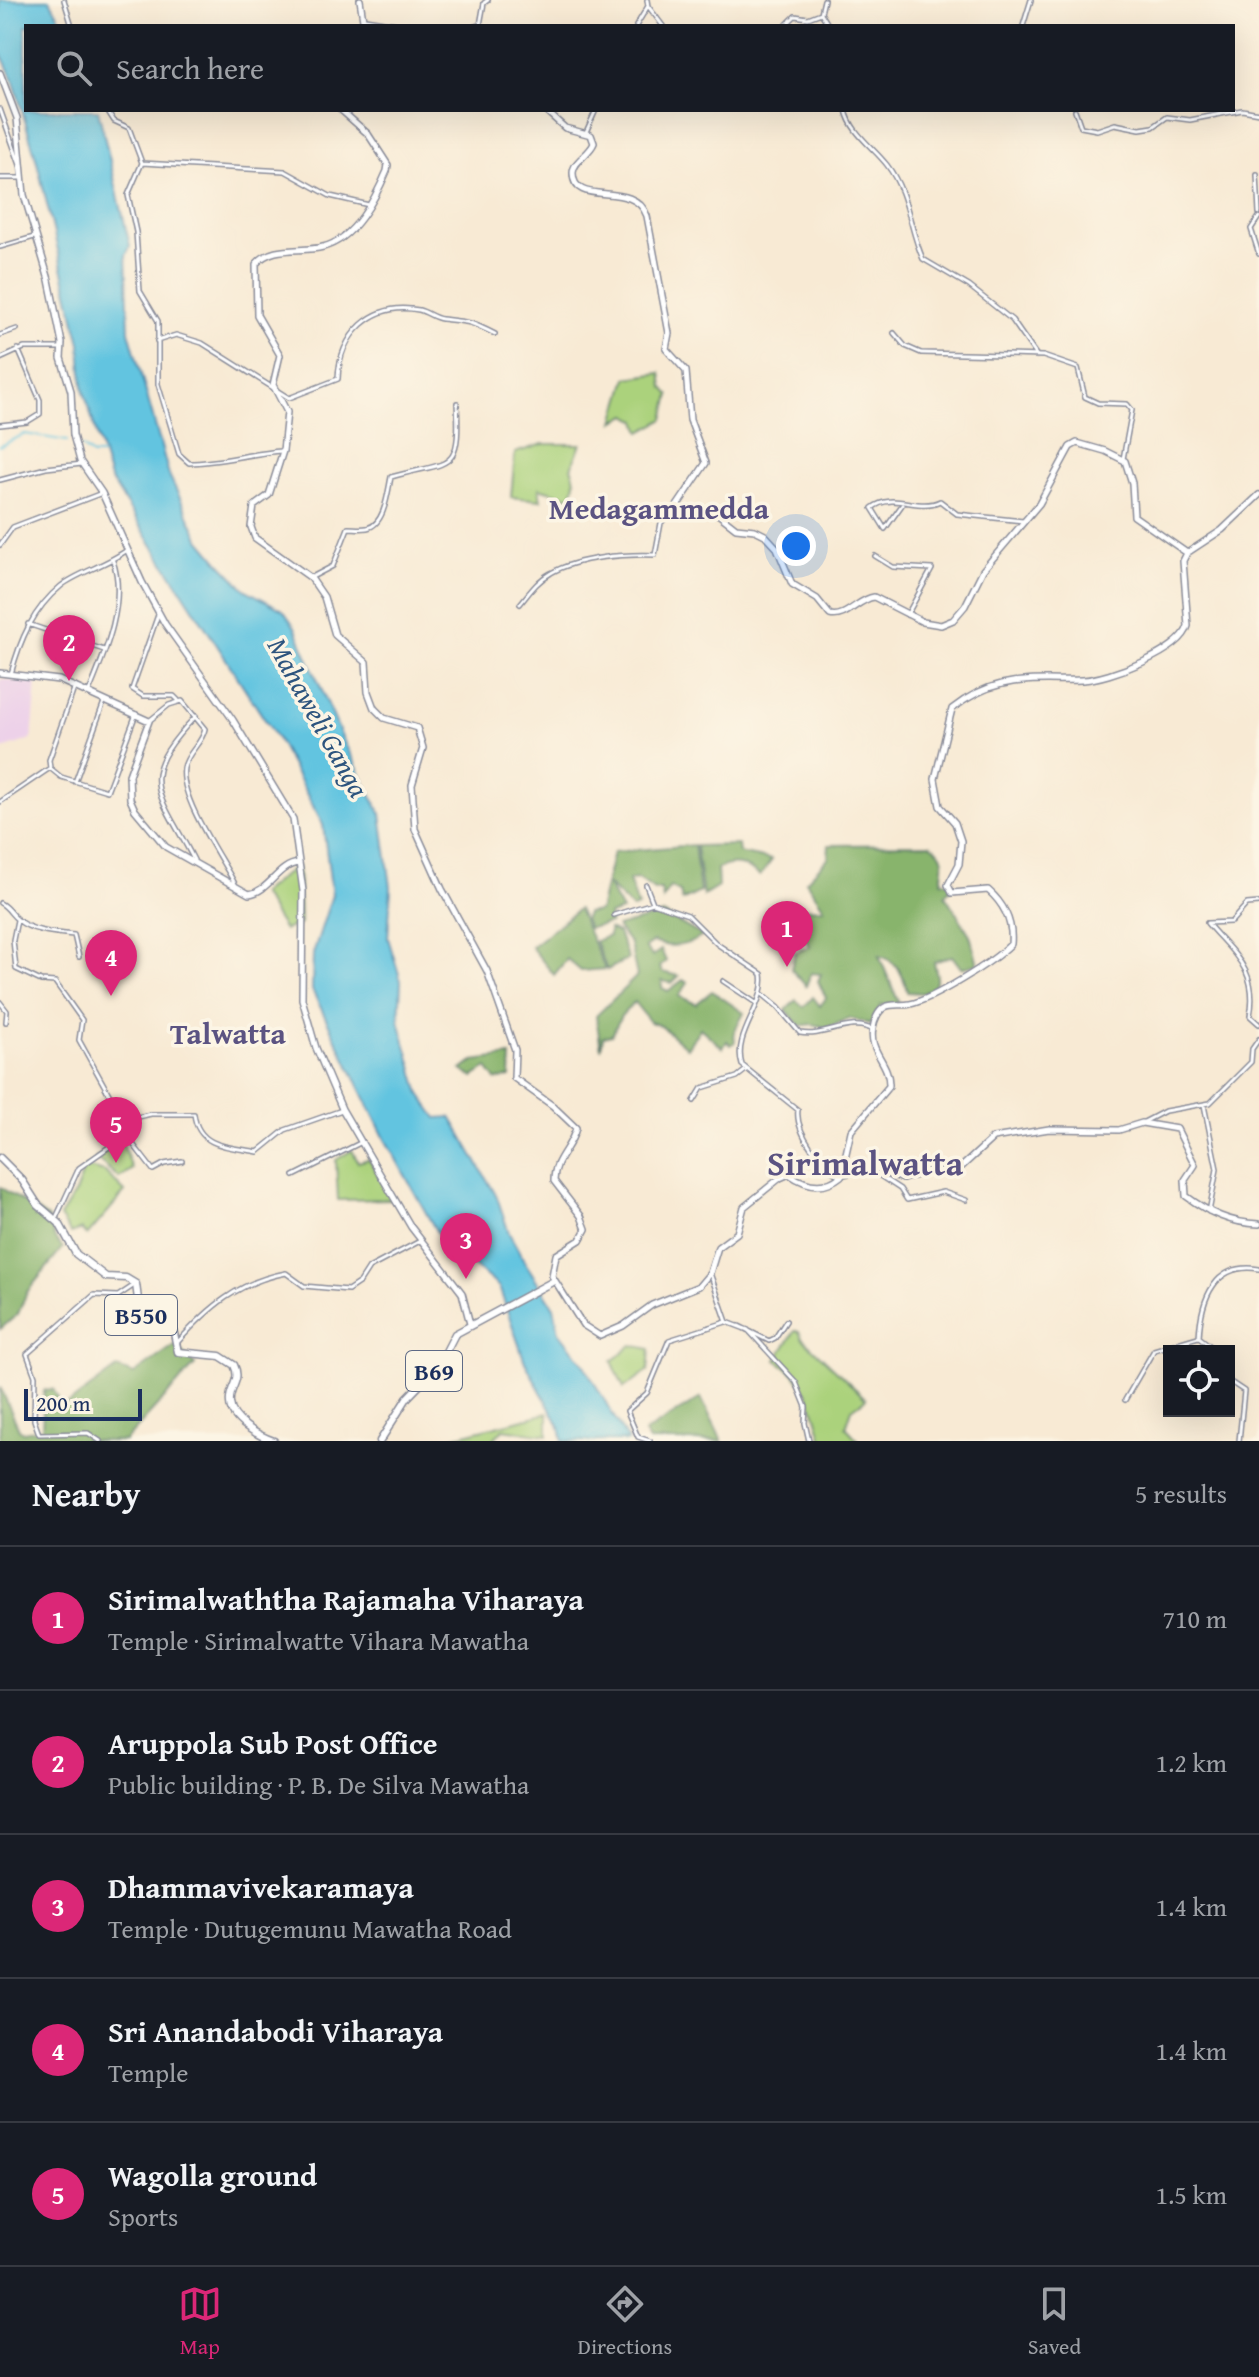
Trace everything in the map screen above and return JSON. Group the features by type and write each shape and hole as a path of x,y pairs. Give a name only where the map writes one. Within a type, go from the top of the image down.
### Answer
{"main road":[{"name":"B550","path":"0,1158 55,1220 72,1250 106,1277 126,1278 136,1284 139,1313 167,1316 174,1326 175,1345 180,1353 209,1354 234,1365 238,1380 229,1402 232,1408 257,1434 274,1441"},
{"name":"B69","path":"380,1441 407,1398 439,1365 451,1339 470,1324 550,1283"}],"street":[{"path":"64,0 71,24"},
{"path":"360,0 363,24"},
{"path":"480,24 488,0"},
{"path":"647,0 662,24"},
{"path":"824,0 821,13 828,24"},
{"path":"1024,24 1031,0"},
{"path":"637,24 648,6"},
{"path":"787,24 795,16 813,18 821,13"},
{"path":"361,19 395,24"},
{"path":"0,73 17,118 21,178 34,237 49,280 71,391 73,435 82,464 102,493 159,611 293,819 303,891 302,999 316,1048 342,1109 364,1141 420,1241 462,1293 470,1324"},
{"path":"0,109 22,169"},
{"path":"1235,111 1259,113"},
{"path":"108,112 114,121 129,128 142,163 130,189 128,208 136,232 140,291 158,321 158,384 179,454 185,461 202,463 240,454 283,451"},
{"path":"343,112 368,134 388,165 360,219 333,244 281,251 256,264 257,315 280,355 274,388 287,412 283,451 269,495 254,506 251,527 255,538 311,578 324,597 335,635 366,662 368,692 374,708 384,718 417,728 423,753 412,785 415,829 437,880 487,971 515,1050 514,1078 553,1106 576,1128 571,1142 556,1163 554,1181 586,1229 580,1240 556,1255 550,1283 583,1325 600,1336 623,1326 652,1305 699,1286 710,1273 718,1247 737,1233 744,1207 789,1174 811,1186 834,1182 842,1175 870,1169 903,1179 926,1172 957,1171 993,1138 1049,1129 1119,1130 1165,1111 1204,1105 1222,1093 1251,1062 1252,1049 1259,1039"},
{"path":"520,604 538,583 561,568 634,554 655,555 661,523 677,506 706,463 690,420 686,371 666,349 669,333 647,216 637,201 625,194 587,193 578,187 573,174 575,165 592,151 594,143 591,135 565,128 547,112"},
{"path":"585,134 595,112"},
{"path":"847,112 855,130 880,156 900,186 923,259 969,286 1012,320 1037,356"},
{"path":"1076,112 1081,127 1097,130 1115,124 1124,128 1148,128 1167,117 1187,120 1231,112"},
{"path":"142,163 285,171 330,196 369,205"},
{"path":"1257,175 1259,215 1251,229 1259,254"},
{"path":"0,178 21,178"},
{"path":"0,247 34,237"},
{"path":"157,341 176,335 202,343 289,398 338,379 342,349 354,327 387,312 418,310 440,319 467,320 495,334"},
{"path":"0,335 17,329"},
{"path":"894,333 905,346 921,353 1037,356 1078,368 1083,393 1089,400 1130,406 1131,425 1123,459 1132,483 1134,516 1187,553"},
{"path":"0,359 18,349 62,348"},
{"path":"0,425 27,422 40,414 40,400 18,349"},
{"path":"311,578 333,566 348,528 369,528 375,524 386,503 391,477 445,465 455,457 461,421 457,403"},
{"path":"677,506 685,511 718,514 736,528 765,535 777,548 792,584 817,599 832,616 842,615 870,597 935,625 953,620 965,606 983,570 1027,521 1073,444 1089,445 1123,459"},
{"path":"0,480 46,468 82,464"},
{"path":"0,545 13,527 102,493"},
{"path":"842,1175 851,1131 881,1100 889,1086 886,1068 872,1047 873,1030 884,1007 911,1004 972,974 1011,944 1012,931 998,899 988,890 952,893 948,885 949,877 959,864 961,841 955,823 940,806 935,779 952,709 998,685 1026,680 1098,678 1168,649 1185,636 1188,626 1182,565 1187,553 1222,530 1259,495"},
{"path":"902,505 885,529 872,507 893,500 933,504 940,501 957,514 1027,521"},
{"path":"11,674 28,624 62,585 113,561 127,550"},
{"path":"875,556 893,567 932,569 907,615"},
{"path":"89,692 104,650 118,588 113,561"},
{"path":"159,611 132,689 143,696 174,696 196,716 205,734 186,761 185,785 235,884 241,892 255,893 286,865 299,863"},
{"path":"28,624 104,650"},
{"path":"0,673 46,677 75,686 149,721"},
{"path":"50,768 49,760 75,686"},
{"path":"75,782 105,699"},
{"path":"178,700 149,721 129,775 130,799 145,825 166,847 197,867 235,884"},
{"path":"50,768 75,782 103,791 109,788 136,714"},
{"path":"196,716 170,744 155,778 155,786 197,867"},
{"path":"0,802 50,768"},
{"path":"646,885 653,903"},
{"path":"0,903 11,909 17,920 44,931 74,935 79,957"},
{"path":"614,915 653,903 695,919 717,944 762,974 760,992 739,1046 739,1055 746,1070 798,1110 798,1126 825,1164 842,1175"},
{"path":"1259,903 1247,904 1231,922 1207,923 1249,963 1256,999 1250,1016 1259,1024"},
{"path":"17,920 13,940 16,969 41,981 55,982 66,993 82,1020 79,1040 115,1105 129,1119"},
{"path":"723,981 756,1003"},
{"path":"760,992 778,1007 800,1033 829,1033 850,1025 873,1030"},
{"path":"0,1002 7,1011 6,1022"},
{"path":"694,1101 702,1088 737,1077 746,1070"},
{"path":"1204,1105 1217,1169 1209,1212"},
{"path":"129,1119 151,1114 194,1114 196,1129 203,1139 258,1152 285,1130 342,1109"},
{"path":"55,1220 79,1168 126,1135 129,1119"},
{"path":"1142,1123 1171,1125 1182,1134 1195,1165 1185,1180 1185,1193 1209,1212 1232,1221 1259,1224"},
{"path":"126,1135 153,1170 164,1164 182,1161"},
{"path":"294,1176 328,1162 364,1141"},
{"path":"870,1169 900,1189 907,1200 943,1192 966,1200"},
{"path":"175,1345 191,1326 256,1279 286,1273 304,1286 348,1290 360,1282 369,1268 420,1241"},
{"path":"1199,1337 1200,1315 1215,1280 1241,1267 1259,1269"},
{"path":"710,1273 716,1282 729,1324"},
{"path":"100,1441 88,1433 39,1434 34,1420 35,1376 27,1354 94,1295 118,1296 136,1284"},
{"path":"650,1441 638,1437 627,1411 647,1393 669,1340 729,1324 745,1326 769,1341 775,1338 786,1321"},
{"path":"729,1324 748,1330 796,1382 806,1407 805,1423 809,1441"},
{"path":"1199,1337 1209,1345"},
{"path":"1125,1400 1154,1350 1199,1337"},
{"path":"1235,1385 1244,1391 1239,1441"}],"shaded area":[{"path":"0,679 37,683 32,739 0,750"}],"green space":[{"path":"661,373 663,387 670,395 664,419 641,432 637,420 627,415 614,422 627,378"},
{"path":"543,444 581,444 571,468 575,483 572,494 569,497 539,488 541,500 511,497 515,453"},
{"path":"930,844 942,856 941,881 949,882 951,888 945,895 970,935 978,964 961,968 952,956 934,962 937,976 935,986 923,993 907,992 899,969 879,956 899,1003 881,1005 870,1024 849,1018 828,1028 812,1024 800,1026 786,1010 796,1000 804,1007 813,997 820,1006 826,998 818,981 821,974 811,973 806,986 791,969 795,953 810,946 799,928 801,909 824,908 806,881 828,858 829,845"},
{"path":"694,845 700,892 682,901 680,892 670,887 663,899 661,890 654,890 639,879 629,880 638,907 633,909 607,884 622,911 609,915 610,923 589,928 584,920 587,913 599,911 613,852"},
{"path":"738,845 739,853 772,860 760,876 739,865 717,869 718,887 703,896 696,846"},
{"path":"295,866 298,868 300,924 284,930 261,894"},
{"path":"578,909 605,969 581,971 567,959 554,975 531,947"},
{"path":"663,914 703,936 673,946 653,942 645,948 652,956 661,950 666,961 660,967 662,972 679,976 672,983 662,981 662,988 668,991 683,980 688,983 679,996 696,1004 712,991 744,1013 734,1032 735,1042 731,1045 727,1041 723,1048 700,1028 687,1048 661,1026 650,1022 634,1002 621,1016 612,1035 603,1037 601,1049 596,1016 637,976 630,944 617,927"},
{"path":"609,929 618,933 628,959 607,970 595,941 609,936"},
{"path":"511,1056 510,1077 496,1080 487,1068 473,1077 462,1070 474,1061"},
{"path":"122,1142 132,1169 119,1178 96,1158"},
{"path":"352,1150 358,1162 369,1159 392,1199 338,1200 336,1160"},
{"path":"85,1167 105,1172 125,1192 87,1236 81,1229 71,1234 60,1217 75,1193"},
{"path":"0,1187 48,1218 55,1239 63,1248 27,1292 18,1314 0,1329"},
{"path":"795,1331 799,1331 802,1338 866,1399 852,1409 846,1427 859,1441 823,1441 813,1405 803,1385 776,1360"},
{"path":"175,1345 195,1365 125,1441 0,1441 0,1387 19,1429 23,1432 42,1429 44,1390 53,1389 61,1404 68,1404 117,1368 134,1374"},
{"path":"632,1345 650,1349 648,1371 624,1388 612,1361"},
{"path":"701,1398 722,1441 649,1441 644,1433"},
{"path":"548,1413 548,1435 503,1429 492,1441 437,1441"}],"water":[{"name":"Mahaweli Ganga","path":"0,0 50,0 63,24 24,24 24,112 98,112 130,246 126,255 129,331 169,475 199,538 246,590 283,610 295,627 343,740 381,814 391,887 388,938 401,981 399,1021 420,1094 437,1118 451,1117 497,1197 509,1233 554,1307 559,1332 583,1363 628,1441 563,1441 560,1427 525,1362 499,1287 439,1236 386,1141 312,990 313,954 332,895 323,825 278,740 110,479 83,388 80,343 37,162 14,82 0,51"}],"waterway":[{"path":"0,446 25,434 67,441"},
{"path":"82,447 92,455 101,455"}],"place":[{"name":"Aruppola Sub Post Office","path":"69,681"},
{"name":"Sirimalwaththa Rajamaha Viharaya","path":"787,967"},
{"name":"Sri Anandabodi Viharaya","path":"111,996"},
{"name":"Wagolla ground","path":"116,1163"},
{"name":"Dhammavivekaramaya","path":"466,1279"}],"district":[{"name":"Medagammedda","path":"659,508"},
{"name":"Talwatta","path":"228,1033"},
{"name":"Sirimalwatta","path":"865,1162"}]}
